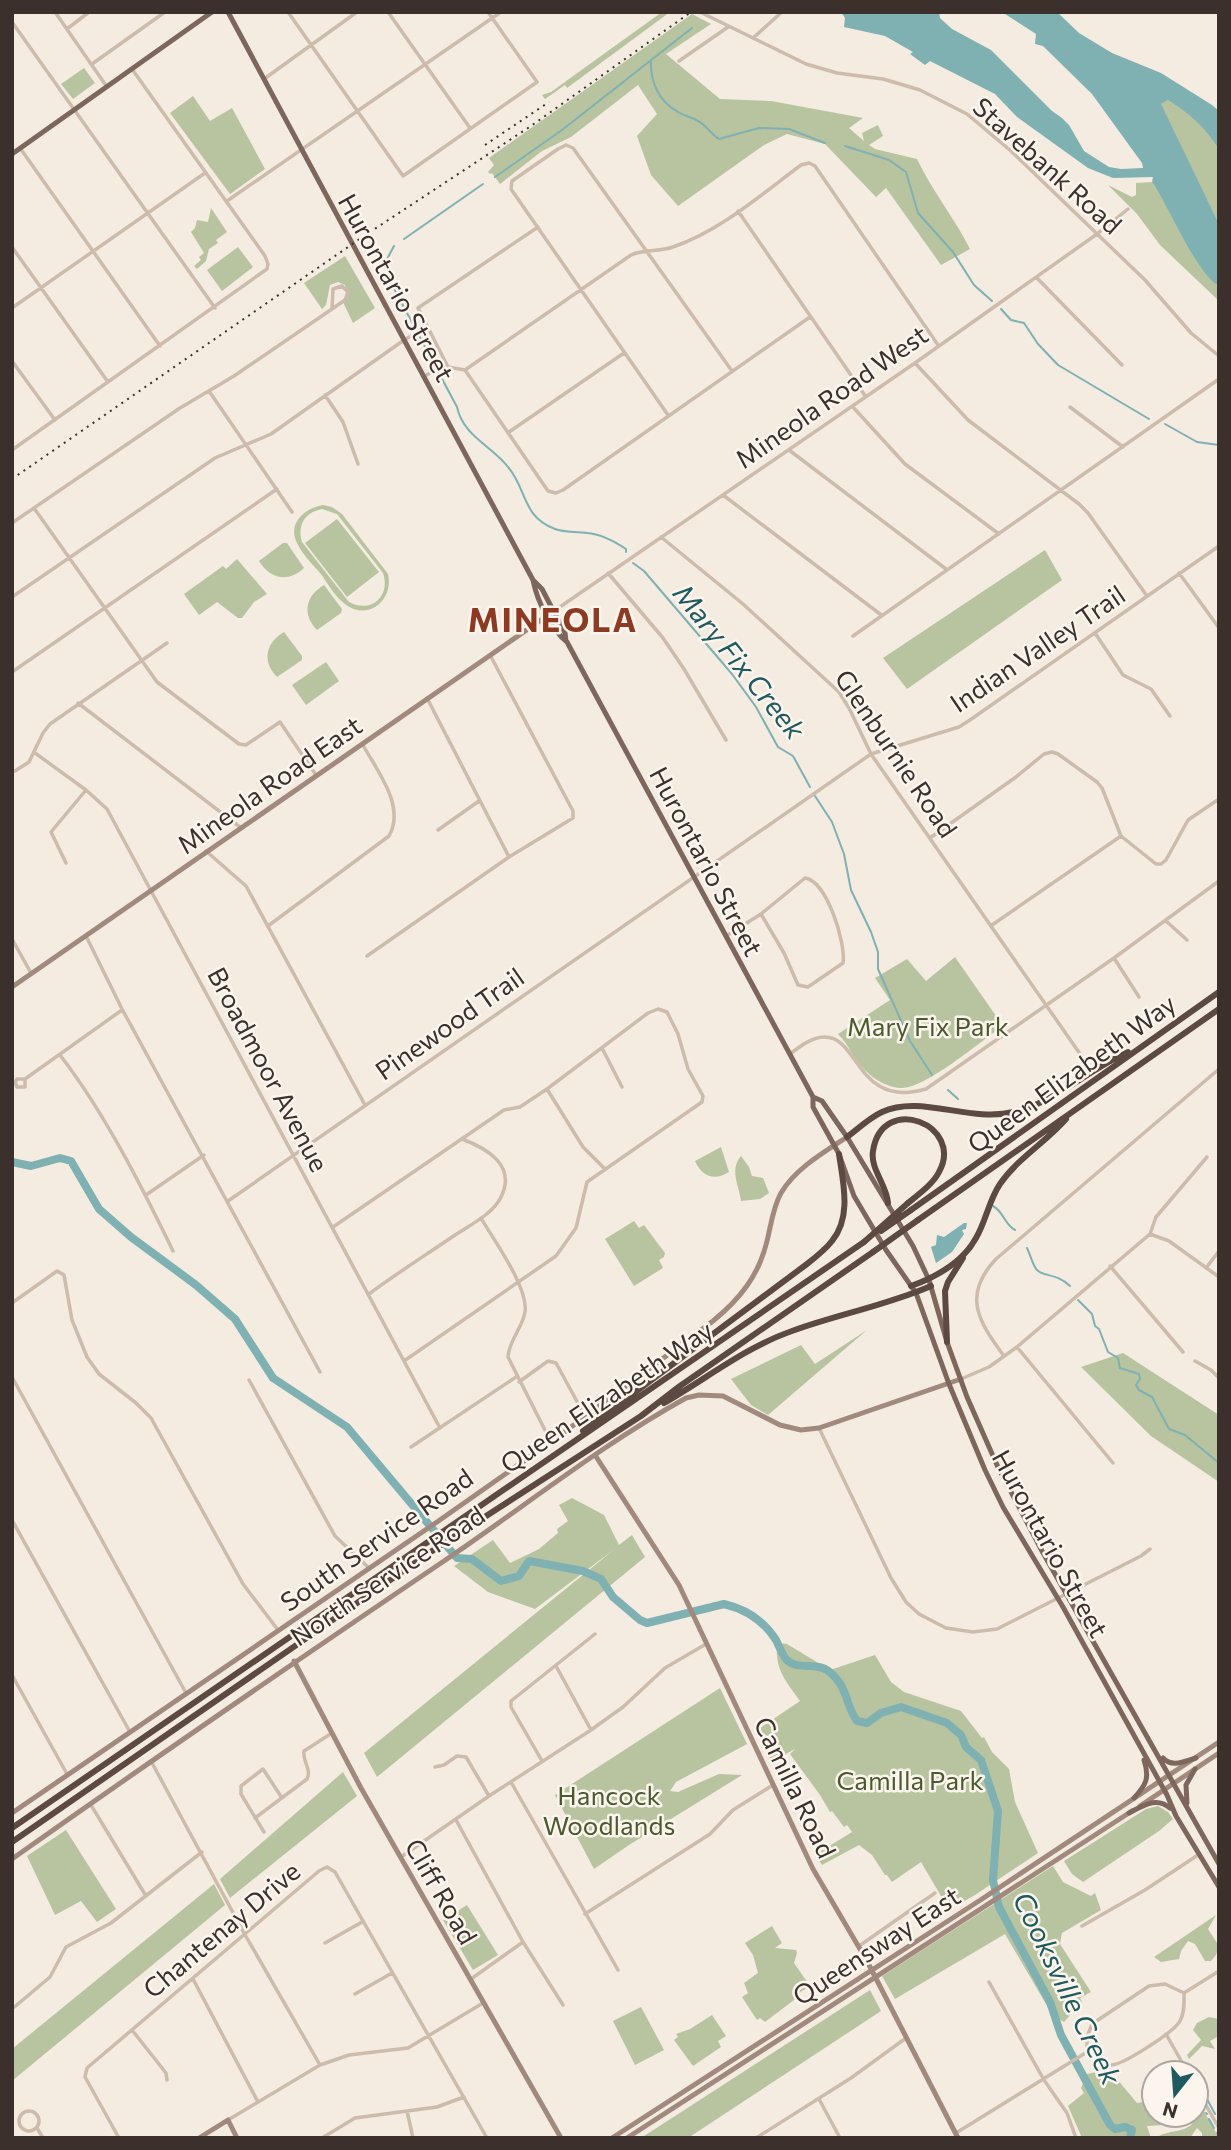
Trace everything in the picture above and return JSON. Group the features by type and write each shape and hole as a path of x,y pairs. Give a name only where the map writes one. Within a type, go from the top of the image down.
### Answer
{"highway":[{"name":"Queen Elizabeth Way","path":"12,1828 864,1242 909,1206 1219,992"},
{"name":"Queen Elizabeth Way","path":"12,1842 436,1549 641,1416 1219,1009"},
{"path":"847,1137 882,1112 902,1106 921,1106 971,1115 1014,1112 1050,1098 1111,1060 1139,1047"},
{"path":"641,1416 734,1360 789,1332 916,1293 967,1250 976,1239 999,1185 1014,1167 1055,1132 1072,1112"},
{"path":"888,1203 887,1193 874,1164 874,1147 877,1136 888,1125 908,1118 921,1121 932,1129 939,1137 943,1155 939,1173 909,1206"},
{"path":"569,1444 585,1428 807,1264 831,1243 841,1227 844,1211 839,1154"},
{"path":"947,1342 945,1291 967,1250"},
{"path":"911,1286 930,1283"}],"main road":[{"path":"12,154 212,12"},
{"name":"Hurontario Street","path":"228,12 533,580 536,593 559,636 567,642"},
{"name":"Hurontario Street","path":"533,580 542,589 554,611 567,642 813,1097 813,1107 835,1145 863,1213 916,1293 985,1471 1003,1507 1058,1598 1160,1782 1176,1816 1219,1887"},
{"name":"Hurontario Street","path":"813,1097 822,1101 888,1203 930,1283 947,1342 997,1465 1219,1864"},
{"path":"1134,1798 1148,1777 1142,1751"},
{"path":"1157,1752 1166,1762 1172,1763 1196,1758"},
{"path":"1187,1807 1186,1785 1195,1769"},
{"path":"1129,1813 1154,1802 1169,1805 1176,1816"}],"street":[{"path":"55,12 107,87"},
{"path":"66,29 89,12"},
{"path":"92,64 165,12"},
{"path":"288,12 403,176 537,82 488,12"},
{"path":"264,79 357,12"},
{"path":"388,12 470,128"},
{"path":"227,201 501,12"},
{"name":"Stavebank Road","path":"700,12 806,64 837,73 883,79 920,90 967,114 1003,144 1145,280 1191,333 1219,356"},
{"path":"753,38 782,12"},
{"path":"12,22 215,308"},
{"path":"680,61 728,27"},
{"path":"12,450 267,269 265,256 132,69"},
{"path":"668,415 510,184 521,174 566,145 573,148 732,371"},
{"path":"20,148 160,346"},
{"path":"538,227 418,309 447,364 455,369 465,370 631,255 673,248 690,240 738,211 802,165 810,163 815,166 939,345"},
{"path":"12,308 205,173"},
{"name":"Mineola Road West","path":"554,611 915,363 1128,209"},
{"path":"738,211 866,397"},
{"path":"12,247 108,382"},
{"path":"1036,277 1122,365"},
{"path":"12,523 180,408 332,309 347,296 346,289 342,286 333,289 332,309"},
{"path":"465,370 548,491 552,493 563,490 810,317"},
{"path":"12,597 215,458 271,434 404,340 427,327"},
{"path":"509,432 624,353"},
{"path":"12,361 55,420"},
{"path":"915,363 968,420 1088,513 1147,596"},
{"path":"424,376 447,364"},
{"path":"853,636 1219,379"},
{"path":"209,391 292,512"},
{"path":"325,395 343,422 358,464"},
{"path":"852,406 905,464 999,534"},
{"path":"1070,407 1123,447"},
{"path":"789,450 947,570"},
{"path":"12,672 277,489"},
{"path":"723,495 881,615"},
{"path":"34,508 140,662 157,682 239,744 246,745 280,722 316,775"},
{"name":"Glenburnie Road","path":"661,537 743,604 839,692 871,754 1086,1061"},
{"name":"Indian Valley Trail","path":"693,877 871,754 959,727 1219,546"},
{"path":"608,573 663,638 684,668 726,740"},
{"path":"1180,573 1219,628"},
{"name":"Mineola Road East","path":"12,987 554,611"},
{"path":"1095,633 1124,675 1151,689 1170,716"},
{"path":"15,771 29,762 46,728 167,643"},
{"path":"367,956 509,856 573,818 574,815 490,655"},
{"path":"426,698 509,856"},
{"path":"78,703 240,827"},
{"path":"268,926 389,836 394,827 396,815 392,799 362,743"},
{"path":"930,838 1044,754 1052,752 1097,782 1102,788 1121,836 1156,864 1166,860 1188,820 1219,799"},
{"name":"Broadmoor Avenue","path":"35,753 86,790 107,809 440,1428"},
{"path":"66,863 51,832 86,790"},
{"path":"438,830 480,800"},
{"path":"992,925 1121,836"},
{"path":"206,851 246,886 365,1105"},
{"name":"Pinewood Trail","path":"228,1201 693,877"},
{"path":"726,937 761,914 805,878 814,881 822,892 836,921 844,960 841,965 808,987 799,985 761,914"},
{"path":"790,1054 816,1038 833,1038 842,1044 870,1081 891,1091 914,1093 936,1084 1219,881"},
{"path":"1166,921 1187,940"},
{"path":"86,936 122,1009 320,1372"},
{"path":"12,939 31,973"},
{"path":"1114,958 1139,997"},
{"path":"24,1079 122,1009"},
{"path":"333,1227 504,1110 520,1107 548,1089 648,1013 658,1010 667,1012 678,1034 688,1069 703,1096 702,1102 587,1182 576,1228 556,1256 404,1361"},
{"path":"602,1048 622,1087"},
{"path":"60,1055 77,1077 146,1195 173,1251"},
{"path":"1004,1356 980,1319 978,1311 978,1288 984,1272 1219,1069"},
{"path":"548,1089 583,1147 605,1169"},
{"name":"South Service Road","path":"12,1812 551,1442 734,1303 750,1282 764,1254 782,1191 794,1177 847,1137"},
{"path":"369,1294 481,1218 502,1197 504,1177 501,1163 484,1147 461,1138"},
{"path":"146,1195 204,1155"},
{"path":"961,1379 989,1367 1017,1347 1150,1234 1163,1208 1207,1157"},
{"path":"481,1218 518,1284 526,1308 523,1320 510,1342 508,1357 551,1442"},
{"path":"1150,1234 1169,1241 1219,1277"},
{"path":"1206,1268 1219,1251"},
{"path":"1110,1266 1183,1352"},
{"path":"12,1303 57,1271 64,1275 70,1315 87,1357 99,1374 152,1418 243,1584 278,1630"},
{"path":"1017,1347 1113,1462"},
{"path":"411,1447 548,1361 556,1363 585,1416"},
{"path":"1195,1361 1219,1378"},
{"path":"12,1377 186,1693"},
{"name":"North Service Road","path":"12,1859 294,1661 460,1550 595,1455 674,1405 699,1395 714,1394 732,1399 790,1429 819,1428 961,1379"},
{"path":"248,1380 335,1536 369,1569"},
{"path":"819,1428 893,1583 901,1596 919,1614 936,1624 955,1630 986,1632 1020,1619 1150,1549"},
{"name":"Camilla Road","path":"595,1455 663,1557 688,1604 813,1869 872,1970 957,2136"},
{"path":"12,1520 130,1732"},
{"path":"542,1761 511,1707 511,1701 595,1634"},
{"path":"401,1857 591,1730 623,1707 665,1668 706,1644"},
{"name":"Cliff Road","path":"294,1661 360,1788 561,2138"},
{"path":"556,1666 591,1730"},
{"path":"12,1675 67,1775"},
{"path":"255,1818 308,1777 309,1772 303,1756 305,1750 332,1733"},
{"name":"Queensway East","path":"612,2138 1219,1742"},
{"name":"Queensway East","path":"627,2138 1219,1753"},
{"path":"435,1767 444,1765 457,1756 466,1757 489,1796"},
{"path":"151,1760 244,1933 320,2065"},
{"path":"264,1832 240,1789 243,1783 263,1769 282,1798"},
{"path":"511,1782 618,1970"},
{"path":"585,1914 710,1833 733,1810 773,1785"},
{"path":"90,1804 146,1896"},
{"path":"456,1819 523,1942 563,2005"},
{"path":"12,2009 50,1977 66,1947 111,1923 202,1852"},
{"path":"1082,1926 1200,1854"},
{"name":"Chantenay Drive","path":"118,2138 85,2077 87,2068 244,1933 327,1867 335,1872 487,2138"},
{"path":"859,1946 936,1893"},
{"path":"325,1943 362,1922"},
{"path":"471,1979 523,1942"},
{"path":"1184,1993 1219,1971"},
{"path":"355,1994 392,1973"},
{"path":"193,1979 258,2102"},
{"path":"989,1982 1044,2080 1067,2113 1076,2138"},
{"path":"1085,2054 1092,2024 1149,1986 1165,1983 1184,1993"},
{"path":"1085,2054 1104,2064 1119,2064 1177,2026 1182,2018 1184,1993"},
{"path":"200,2138 320,2065 349,2055 408,2048 484,2002"},
{"path":"132,2030 166,2073 167,2080"},
{"path":"1166,2034 1180,2059"},
{"path":"757,2138 908,2037"},
{"path":"957,2136 1085,2054"},
{"path":"322,2138 355,2118 437,2107 464,2097"},
{"path":"818,2099 840,2138"},
{"path":"32,2110 40,2122 37,2128 31,2131 22,2128 19,2123 21,2113 32,2110"},
{"path":"407,2111 413,2138"},
{"path":"1210,2112 1219,2128"},
{"path":"228,2120 237,2138"},
{"path":"37,2128 43,2138"}],"green space":[{"path":"662,12 670,12 567,88 565,85 545,99 542,95 551,92"},
{"path":"692,14 711,24 666,54 720,99 771,101 863,118 849,128 864,141 862,133 878,125 883,136 869,145 875,149 917,159 970,249 941,265 886,188 876,197 825,144 787,134 764,145 678,206 651,175 637,136 657,114 638,85 571,137 542,151 500,184 492,173 488,172 494,165 489,158"},
{"path":"84,68 95,83 73,99 61,84"},
{"path":"193,96 210,121 232,108 265,169 230,194 170,113"},
{"path":"1168,100 1190,114 1215,140 1220,173 1219,224 1160,104"},
{"path":"1152,182 1202,268 1219,286 1219,301 1160,245 1137,214 1108,185 1132,197 1136,195 1136,183"},
{"path":"211,208 227,232 216,240 218,243 209,249 206,261 197,269 194,266 204,253 191,232 197,220 208,222"},
{"path":"238,247 253,267 222,291 207,270"},
{"path":"345,256 375,308 353,323 343,302 348,297 345,285 338,282 330,285 326,305 322,309 304,283"},
{"path":"316,507 332,507 342,514 388,574 387,592 377,606 362,611 345,604 299,547 294,529 296,523 304,513","holes":["322,509 337,514 383,573 385,581 382,595 372,604 365,606 349,602 302,542 301,530 307,516"]},
{"path":"337,519 379,572 347,597 305,543"},
{"path":"283,543 287,543 304,568 292,576 274,575 259,561"},
{"path":"1045,550 1062,580 907,689 883,658"},
{"path":"237,559 267,594 254,602 242,618 238,618 217,602 199,615 184,594 223,566 226,569"},
{"path":"324,585 342,609 341,613 317,630 309,618 308,606 309,600"},
{"path":"284,632 302,656 302,660 277,677 269,665 268,653 269,647"},
{"path":"326,662 339,681 306,705 292,685"},
{"name":"Mary Fix Park","path":"955,957 1003,1026 953,1063 912,1086 892,1087 879,1081 863,1069 838,1034 890,1000 875,978 907,959 926,981"},
{"path":"721,1147 729,1172 714,1177 705,1174 695,1161"},
{"path":"741,1156 752,1176 763,1178 769,1193 760,1199 741,1201 735,1172"},
{"path":"634,1221 639,1228 644,1225 665,1253 659,1260 663,1268 634,1286 605,1239"},
{"path":"867,1330 768,1415 751,1405 731,1379 801,1345 815,1364"},
{"path":"1123,1353 1219,1415 1219,1482 1151,1436 1081,1367"},
{"path":"572,1498 604,1515 619,1545 632,1535 645,1557 377,1777 364,1753 616,1548 535,1609 488,1592 454,1566 493,1540 510,1563 539,1549 568,1521 559,1505"},
{"name":"Camilla Park","path":"777,1643 787,1644 830,1670 875,1655 891,1682 904,1692 961,1711 982,1738 984,1737 992,1752 1009,1769 1015,1802 1038,1853 975,1895 948,1908 921,1862 892,1882 872,1855 859,1845 822,1865 815,1855 852,1832 830,1812 790,1754 795,1749 771,1762 757,1730 800,1701 779,1668"},
{"name":"Hancock Woodlands","path":"720,1688 747,1744 676,1782 670,1791 678,1792 719,1774 742,1775 594,1869 555,1795"},
{"path":"343,1772 357,1796 230,1898 220,1879"},
{"path":"1158,1806 1173,1819 1159,1831 1083,1882 1072,1874 1064,1861 1146,1809"},
{"path":"66,1830 116,1909 97,1922 81,1901 55,1915 27,1856"},
{"path":"1053,1866 1063,1882 1091,1896 1095,1893 1101,1910 1062,1933 1060,1944 1091,1992 1080,1998 1082,2002 1064,2022 1053,2016 1005,1934 895,1999 882,1976"},
{"path":"214,1884 225,1905 12,2081 12,2049"},
{"path":"467,1905 498,1955 473,1970 443,1920"},
{"path":"1216,1915 1208,1929 1219,1946 1211,1961 1205,1961 1195,1944 1188,1941 1179,1959 1161,1962 1154,1957"},
{"path":"772,1926 782,1943 775,1948 796,1950 794,1963 810,1986 765,2022 760,2018 757,2020 742,1997 748,1993 744,1983 758,1973 753,1955 745,1943"},
{"path":"870,1990 881,2011 688,2138 641,2138"},
{"path":"641,2007 664,2050 635,2065 613,2021"},
{"path":"712,2015 726,2036 718,2041 721,2047 693,2066 674,2040 678,2037 676,2034 690,2029"},
{"path":"1209,2017 1219,2019 1219,2036 1210,2041 1215,2049 1202,2046 1189,2059 1187,2055 1201,2040 1193,2030 1197,2023"},
{"path":"1101,2071 1116,2078 1137,2103 1140,2102 1140,2129 1148,2129 1151,2138 1082,2138 1068,2106 1084,2093 1081,2088 1087,2074"},
{"path":"1210,2122 1219,2138 1202,2138 1198,2129 1210,2129"},
{"path":"1196,2129 1190,2138 1156,2138 1165,2133"}],"water":[{"path":"841,12 939,12 940,18 952,29 991,50 1069,125 1084,151 1109,167 1143,168 1092,94 1043,46 1035,44 1036,34 1002,12 1057,12 1079,33 1112,53 1161,73 1212,105 1219,111 1219,149 1203,128 1183,110 1168,100 1161,104 1219,224 1219,286 1193,255 1152,182 1153,177 1113,178 1088,168 1017,117 995,94 930,61 925,65 910,54 913,52 885,36 844,27 845,18"},
{"path":"967,1223 966,1229 962,1230 964,1234 952,1252 936,1263 931,1247 936,1245 937,1235 944,1237"}],"waterway":[{"name":"Mary Fix Creek","path":"495,177 562,130 692,28"},
{"path":"651,60 654,83 665,102 701,123 719,139 759,128 789,129 825,143"},
{"path":"845,146 889,160 906,172 918,213 953,252 974,285 992,301"},
{"name":"Mary Fix Creek","path":"404,239 483,184"},
{"name":"Mary Fix Creek","path":"394,246 386,261 390,281 465,426 508,467 531,510 544,524 559,530 602,536 626,549 626,552"},
{"path":"1001,309 1011,320 1024,323 1038,344 1058,365 1149,419"},
{"path":"1165,424 1197,442 1219,445"},
{"name":"Mary Fix Creek","path":"633,563 644,571 732,674 756,707 778,747 793,756 810,787"},
{"name":"Mary Fix Creek","path":"815,796 832,822 844,854 851,890 878,952 878,969 910,1041 932,1075"},
{"name":"Mary Fix Creek","path":"948,1090 958,1099"},
{"name":"Cooksville Creek","path":"12,1162 31,1166 60,1158 71,1161 99,1209 235,1319 273,1378 347,1427 457,1558 472,1559 501,1581 519,1576 529,1561 583,1571 601,1579 613,1597 647,1623 724,1604 732,1606 766,1627 790,1663 822,1668 834,1676 843,1688 857,1721 867,1723 881,1713 901,1707 947,1723 961,1735 966,1747 981,1760 998,1811 993,1880 999,1907 1050,2002 1061,2035 1110,2125 1115,2129 1125,2127 1132,2130 1130,2138"},
{"name":"Mary Fix Creek","path":"993,1206 1015,1230"},
{"name":"Mary Fix Creek","path":"1027,1248 1037,1270 1070,1286"},
{"name":"Mary Fix Creek","path":"1078,1300 1092,1314 1108,1352 1118,1358 1120,1368 1139,1374 1140,1379 1136,1385 1139,1390 1152,1397 1169,1429 1185,1435 1219,1463"},
{"path":"1210,2105 1215,2114"},
{"path":"1210,2121 1214,2128"}],"railway":[{"path":"12,479 364,236 531,126 691,12"},
{"path":"485,145 549,102"}],"district":[{"name":"MINEOLA","path":"553,618"}]}
